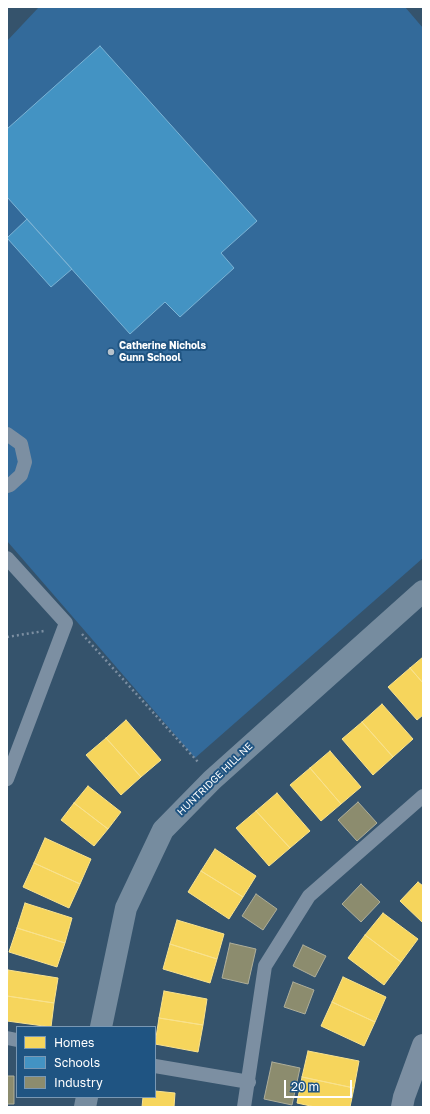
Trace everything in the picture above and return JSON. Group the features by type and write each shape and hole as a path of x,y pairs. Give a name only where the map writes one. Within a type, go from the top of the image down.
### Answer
{"street":[{"name":"HUNTRIDGE HILL NE","path":"101,1026 126,908 163,830 212,780 423,591"},
{"path":"402,1107 404,1097 423,1045"}],"lane":[{"path":"7,434 21,444 24,462 21,475 7,486"},
{"path":"7,558 66,623 7,779"},
{"path":"244,1107 249,1082 265,966 309,896 423,796"},
{"path":"156,1066 249,1082"}],"path":[{"path":"7,637 42,631 66,623 78,629 195,758 212,780"}],"shaded area":[{"path":"39,7 405,7 423,28 423,558 195,758 7,541 7,41"}],"building: Homes":[{"path":"423,657 423,683 410,668"},
{"path":"410,668 423,683 423,715 417,720 388,687"},
{"path":"382,704 413,739 393,757 362,722"},
{"path":"126,720 161,760 141,777 106,738"},
{"path":"362,722 393,757 373,775 342,739"},
{"path":"106,738 141,777 121,795 86,755"},
{"path":"330,751 361,787 341,804 310,768"},
{"path":"310,768 341,804 321,821 290,785"},
{"path":"88,786 121,812 108,829 74,803"},
{"path":"277,793 310,831 290,848 256,811"},
{"path":"74,803 108,829 94,846 61,820"},
{"path":"256,811 290,848 269,866 236,828"},
{"path":"45,838 91,859 80,884 34,863"},
{"path":"215,849 256,876 243,897 201,871"},
{"path":"34,863 80,884 69,908 23,887"},
{"path":"201,871 243,897 229,919 188,892"},
{"path":"418,882 423,886 423,923 400,901"},
{"path":"25,903 72,918 65,943 17,928"},
{"path":"383,913 418,939 401,962 365,935"},
{"path":"177,920 224,934 217,959 170,944"},
{"path":"17,928 65,943 57,967 9,952"},
{"path":"365,935 401,962 384,985 348,958"},
{"path":"170,944 217,959 210,983 163,969"},
{"path":"8,970 58,978 54,1003 7,996"},
{"path":"343,977 386,997 375,1022 332,1002"},
{"path":"164,991 207,999 203,1025 159,1018"},
{"path":"7,996 54,1003 51,1026 7,1021"},
{"path":"332,1002 375,1022 364,1046 321,1026"},
{"path":"159,1018 203,1025 198,1052 156,1044"},
{"path":"308,1051 359,1061 354,1088 302,1077"},
{"path":"302,1077 354,1088 350,1107 315,1107 297,1103"},
{"path":"156,1091 175,1093 174,1107 142,1107 143,1098 156,1098"}],"building: Schools":[{"path":"100,46 257,221 221,253 234,268 180,317 165,302 130,334 7,197 7,129"},
{"path":"27,219 72,269 51,287 7,238"}],"building: Industry":[{"path":"358,802 377,823 357,841 338,820"},
{"path":"361,884 380,902 361,922 342,904"},
{"path":"256,894 277,909 263,930 242,916"},
{"path":"230,943 256,949 248,984 222,978"},
{"path":"303,945 326,956 315,977 293,966"},
{"path":"293,982 314,990 305,1014 284,1007"},
{"path":"272,1062 300,1068 292,1105 264,1099"},
{"path":"7,1076 14,1076 14,1104 7,1104"}],"place":[{"name":"Catherine Nichols Gunn School","path":"111,352"}]}
